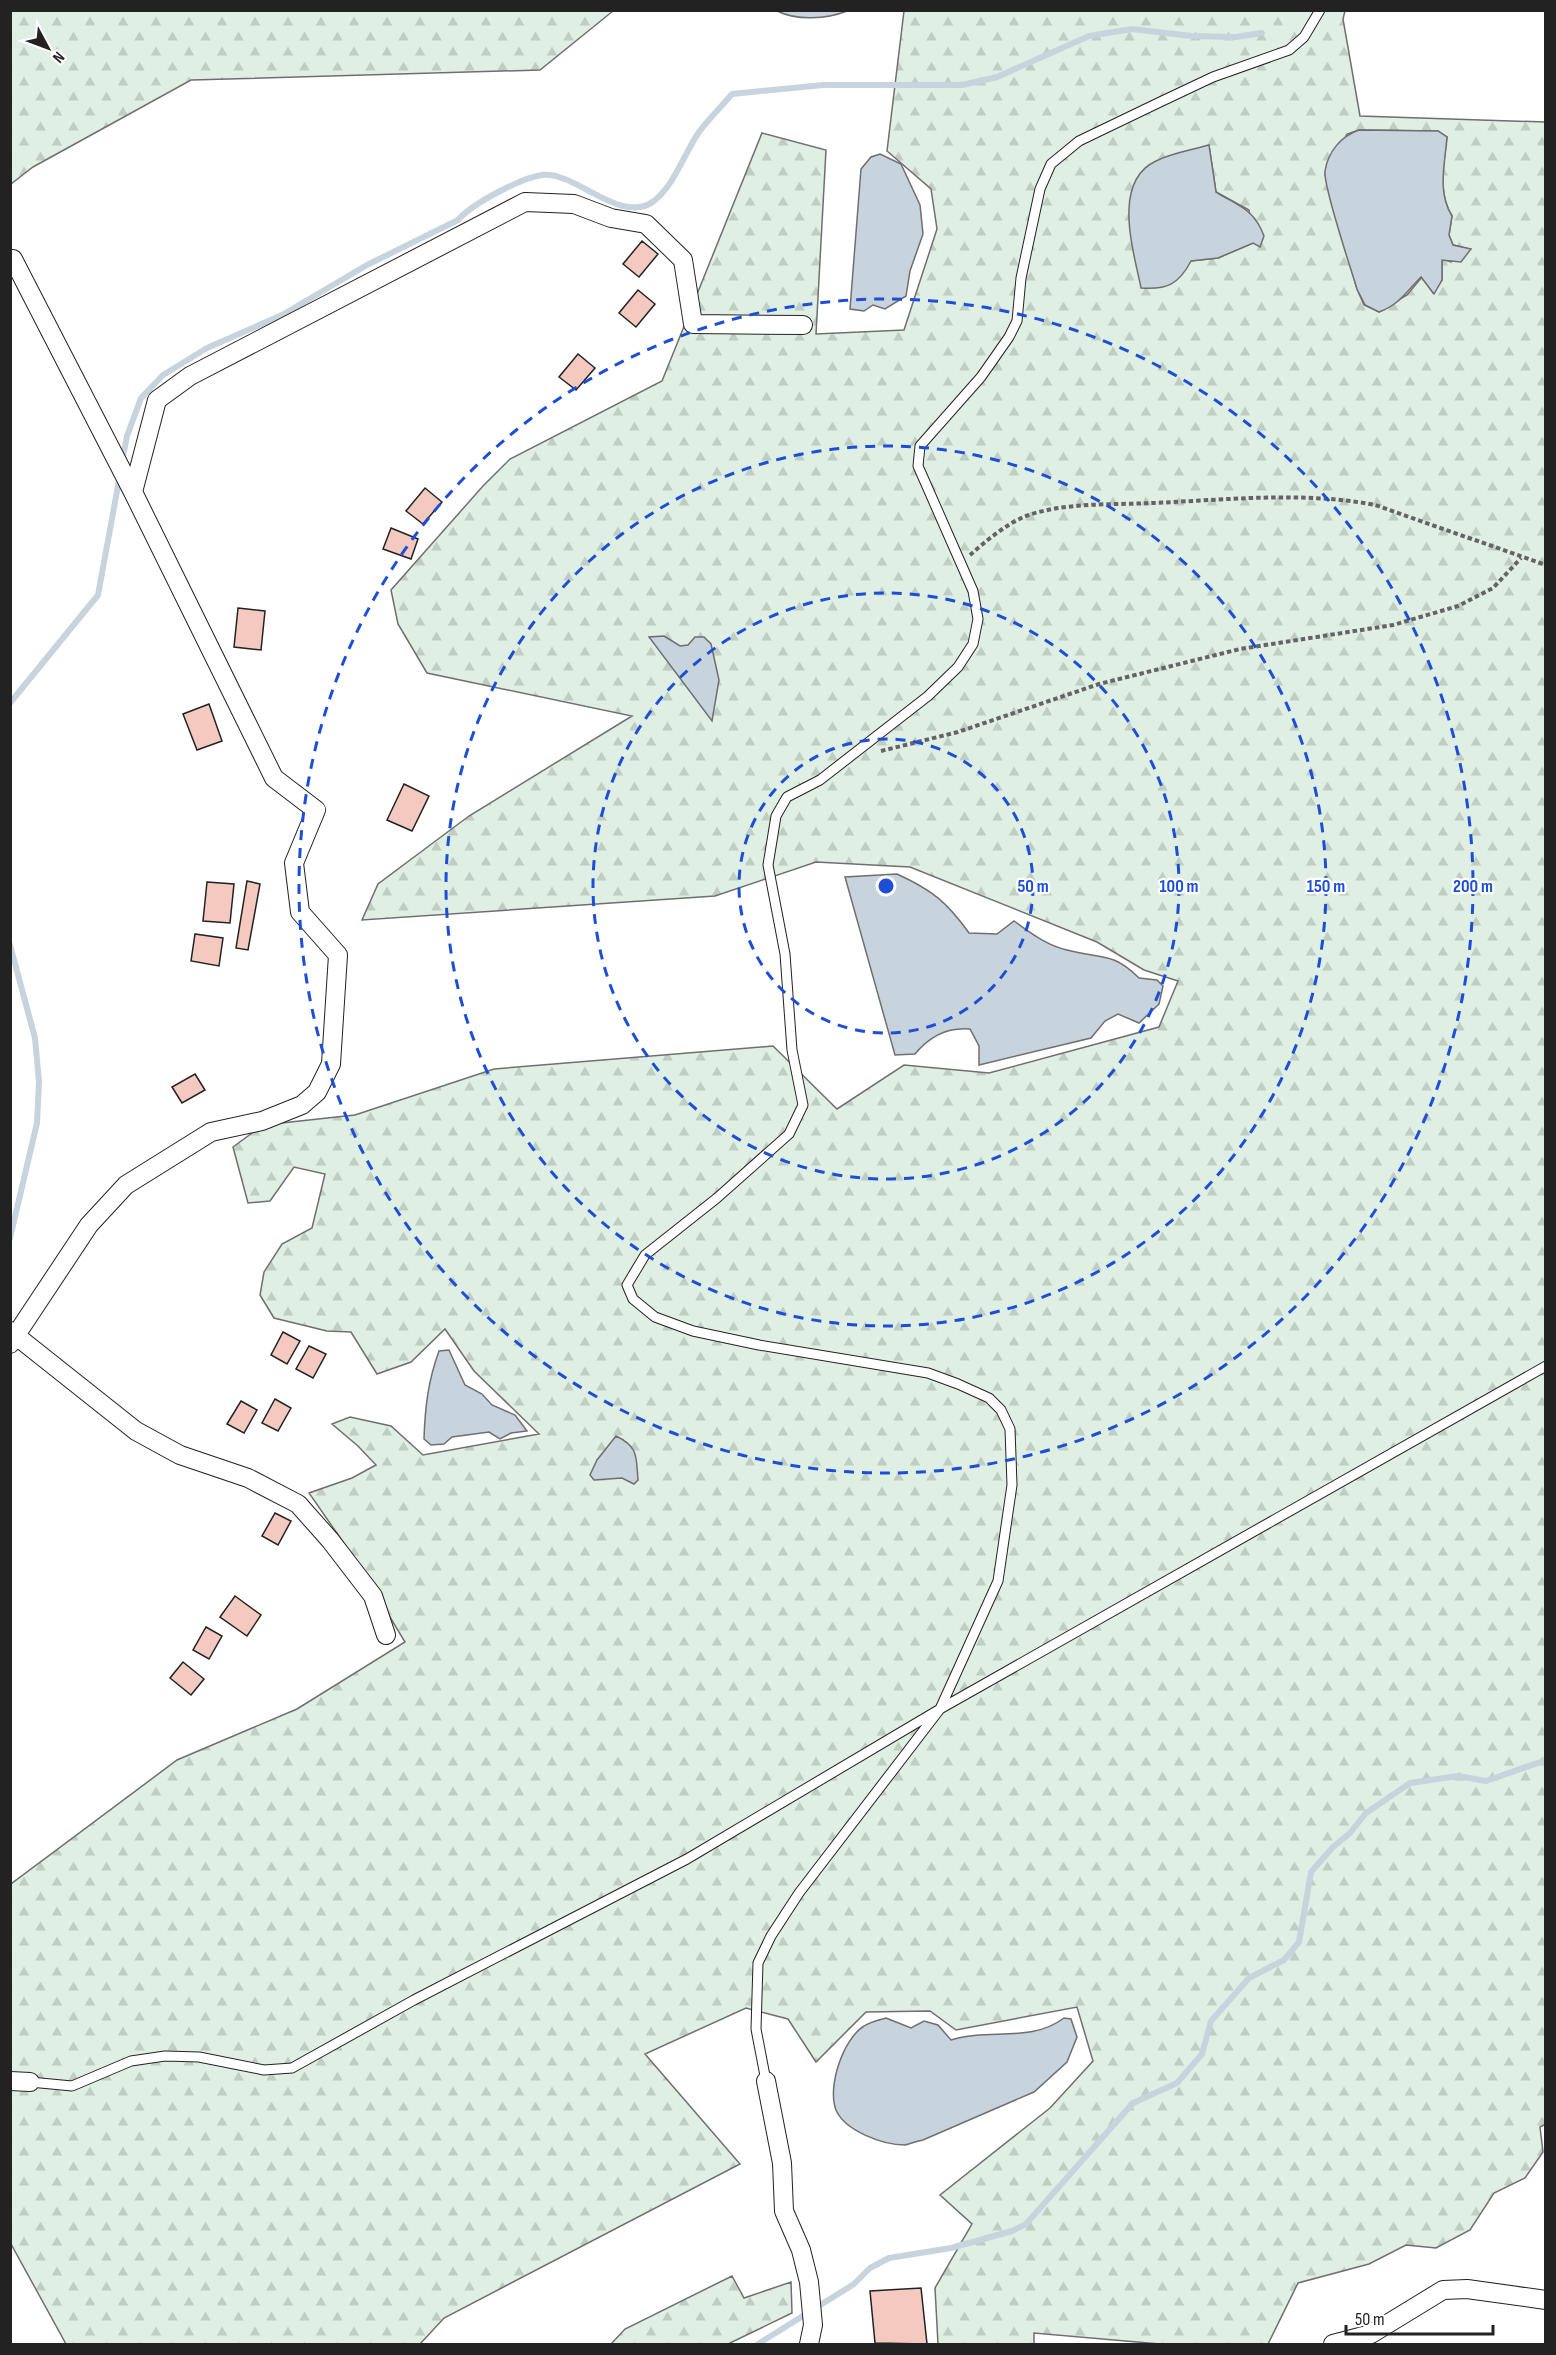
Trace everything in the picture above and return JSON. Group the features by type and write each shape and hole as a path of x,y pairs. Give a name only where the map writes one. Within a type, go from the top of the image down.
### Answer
{"street":[{"path":"133,492 157,400 190,376 525,202 574,204 611,218 646,224 683,260 693,324 803,325"},
{"path":"13,259 133,492 274,778 316,810 294,863 300,912 338,955 331,1064 317,1092 302,1105 262,1121 210,1132 126,1185 89,1226 13,1337 136,1431 180,1455 248,1478 298,1504 330,1540 373,1596 386,1635"},
{"path":"766,2080 782,2163 784,2211 801,2250 809,2282 813,2325 809,2344"},
{"path":"10,2081 30,2082"},
{"path":"1333,2344 1371,2334 1443,2290 1467,2289 1545,2300"}],"lane":[{"path":"766,2080 756,2029 758,1963 771,1936 799,1893 940,1709 998,1581 1012,1485 1010,1429 1000,1410 989,1398 928,1373 759,1345 693,1331 654,1317 633,1299 627,1285 645,1255 717,1198 789,1134 803,1106 792,1050 784,954 768,866 776,816 787,797 820,780 928,696 958,667 974,644 978,619 973,591 918,466 920,446 981,378 1017,321 1021,278 1040,189 1051,164 1078,141 1213,77 1289,50 1304,37 1320,10"},
{"path":"30,2082 72,2086 131,2061 165,2056 199,2057 264,2070 292,2067 414,2000 687,1859 940,1709 1545,1366"}],"path":[{"path":"961,564 991,537 1026,516 1071,507 1280,498 1347,500 1375,505 1452,530 1521,558 1545,565"},
{"path":"878,752 958,732 1099,684 1240,649 1393,625 1458,606 1493,588 1521,558"}],"green space":[{"path":"11,10 613,11 540,70 191,80 33,167 11,184"},
{"path":"904,11 1345,11 1343,19 1360,116 1545,122 1546,2124 1540,2127 1543,2152 1525,2178 1494,2193 1470,2230 1436,2248 1406,2245 1369,2264 1298,2283 1268,2344 1160,2344 1034,2333 1034,2344 938,2344 935,2288 972,2224 940,2195 1050,2108 1093,2061 1077,2007 956,2030 930,2011 866,2012 816,2062 788,2019 746,2008 645,2054 740,2164 444,2318 420,2344 66,2344 11,2244 11,1884 177,1760 297,1709 405,1642 357,1562 309,1493 352,1478 376,1465 332,1424 350,1417 391,1426 423,1455 539,1434 474,1371 445,1329 411,1362 377,1374 351,1332 327,1331 274,1318 260,1295 264,1272 282,1244 312,1228 325,1174 294,1167 270,1201 248,1203 233,1147 263,1125 355,1115 494,1069 773,1046 837,1109 904,1065 989,1073 1159,1027 1178,981 1144,970 1097,942 910,867 816,862 715,896 362,920 378,884 469,816 632,716 427,673 398,624 391,590 483,486 510,459 662,381 762,133 826,150 816,334 904,330 937,229 931,189 887,151","holes":["1359,130 1438,131 1447,137 1443,188 1447,207 1452,216 1449,235 1453,245 1470,249 1451,262 1442,259 1442,280 1433,293 1422,277 1407,295 1379,312 1364,305 1357,289 1325,174 1347,134","1209,145 1216,192 1249,210 1253,243 1218,258 1190,261"]},
{"path":"732,2276 744,2298 791,2282 792,2313 728,2344 611,2344 625,2329"}],"shaded area":[{"path":"777,11 847,11 830,16 803,18"},
{"path":"1359,130 1438,131 1447,137 1443,188 1447,207 1452,216 1449,235 1453,245 1471,249 1461,262 1442,260 1442,280 1434,294 1421,277 1397,302 1379,312 1365,305 1357,289 1333,210 1325,171 1329,157 1336,146 1347,136"},
{"path":"1209,145 1216,192 1251,214 1256,220 1264,236 1260,247 1253,243 1218,258 1191,261 1182,275 1171,284 1158,288 1141,288 1129,219 1134,185 1142,171 1156,161"},
{"path":"880,154 901,164 920,205 923,234 910,271 906,296 885,309 873,305 864,311 850,309 861,169 871,157"},
{"path":"664,636 680,646 688,645 695,637 704,637 711,644 719,680 712,721 649,637"},
{"path":"897,874 938,898 969,933 997,934 1014,921 1052,945 1078,953 1105,957 1121,963 1139,978 1157,980 1163,986 1159,1004 1139,1023 1118,1014 1105,1021 1091,1038 979,1065 979,1046 970,1029 939,1034 915,1054 895,1055 845,877"},
{"path":"449,1350 465,1385 482,1394 492,1405 515,1415 527,1431 511,1433 500,1439 489,1432 452,1437 444,1444 431,1445 424,1439 426,1405 432,1373 439,1351"},
{"path":"616,1436 629,1444 635,1454 638,1480 634,1484 622,1478 594,1480 590,1475 597,1460"},
{"path":"886,2018 911,2028 924,2021 938,2025 951,2040 980,2035 1024,2033 1051,2026 1064,2018 1071,2019 1077,2037 1067,2062 1034,2092 923,2140 905,2145 876,2139 856,2130 841,2118 834,2100 835,2077 849,2041 864,2026"}],"building":[{"path":"642,241 658,254 639,277 623,264"},
{"path":"638,290 655,304 636,327 619,313"},
{"path":"578,354 595,368 576,390 559,377"},
{"path":"425,488 442,502 423,524 406,511"},
{"path":"391,528 418,539 411,559 383,549"},
{"path":"238,608 265,611 261,650 234,647"},
{"path":"209,704 222,741 197,750 183,714"},
{"path":"404,784 429,796 412,831 387,820"},
{"path":"247,881 260,884 248,950 236,948"},
{"path":"207,882 234,884 230,923 203,921"},
{"path":"195,934 223,938 219,966 191,961"},
{"path":"195,1074 205,1090 182,1103 172,1087"},
{"path":"283,1332 300,1341 287,1364 271,1355"},
{"path":"309,1346 326,1354 313,1378 296,1369"},
{"path":"275,1399 291,1408 278,1431 262,1423"},
{"path":"241,1401 257,1410 244,1433 227,1424"},
{"path":"275,1513 291,1521 278,1545 262,1536"},
{"path":"235,1596 261,1615 247,1636 220,1617"},
{"path":"206,1627 222,1636 209,1659 193,1650"},
{"path":"183,1662 204,1679 191,1695 170,1678"},
{"path":"921,2288 927,2344 875,2343 870,2291"}],"waterway":[{"path":"122,462 127,436 141,398 163,375 207,348 282,315 367,265 458,220 474,206 498,192 533,177 555,176 613,203 627,207 641,207 654,201 674,177 699,132 732,94 823,85 962,85 997,77 1089,36 1132,29 1191,36 1236,37 1262,33"},
{"path":"10,703 98,595 120,475"},
{"path":"10,945 35,1038 39,1082 37,1123 10,1238"},
{"path":"758,2344 854,2284 870,2268 889,2258 951,2248 1012,2231 1026,2224 1133,2103 1177,2083 1202,2054 1211,2021 1249,1978 1284,1960 1299,1942 1311,1872 1333,1847 1350,1833 1366,1813 1410,1783 1458,1776 1486,1781 1546,1760"}]}
